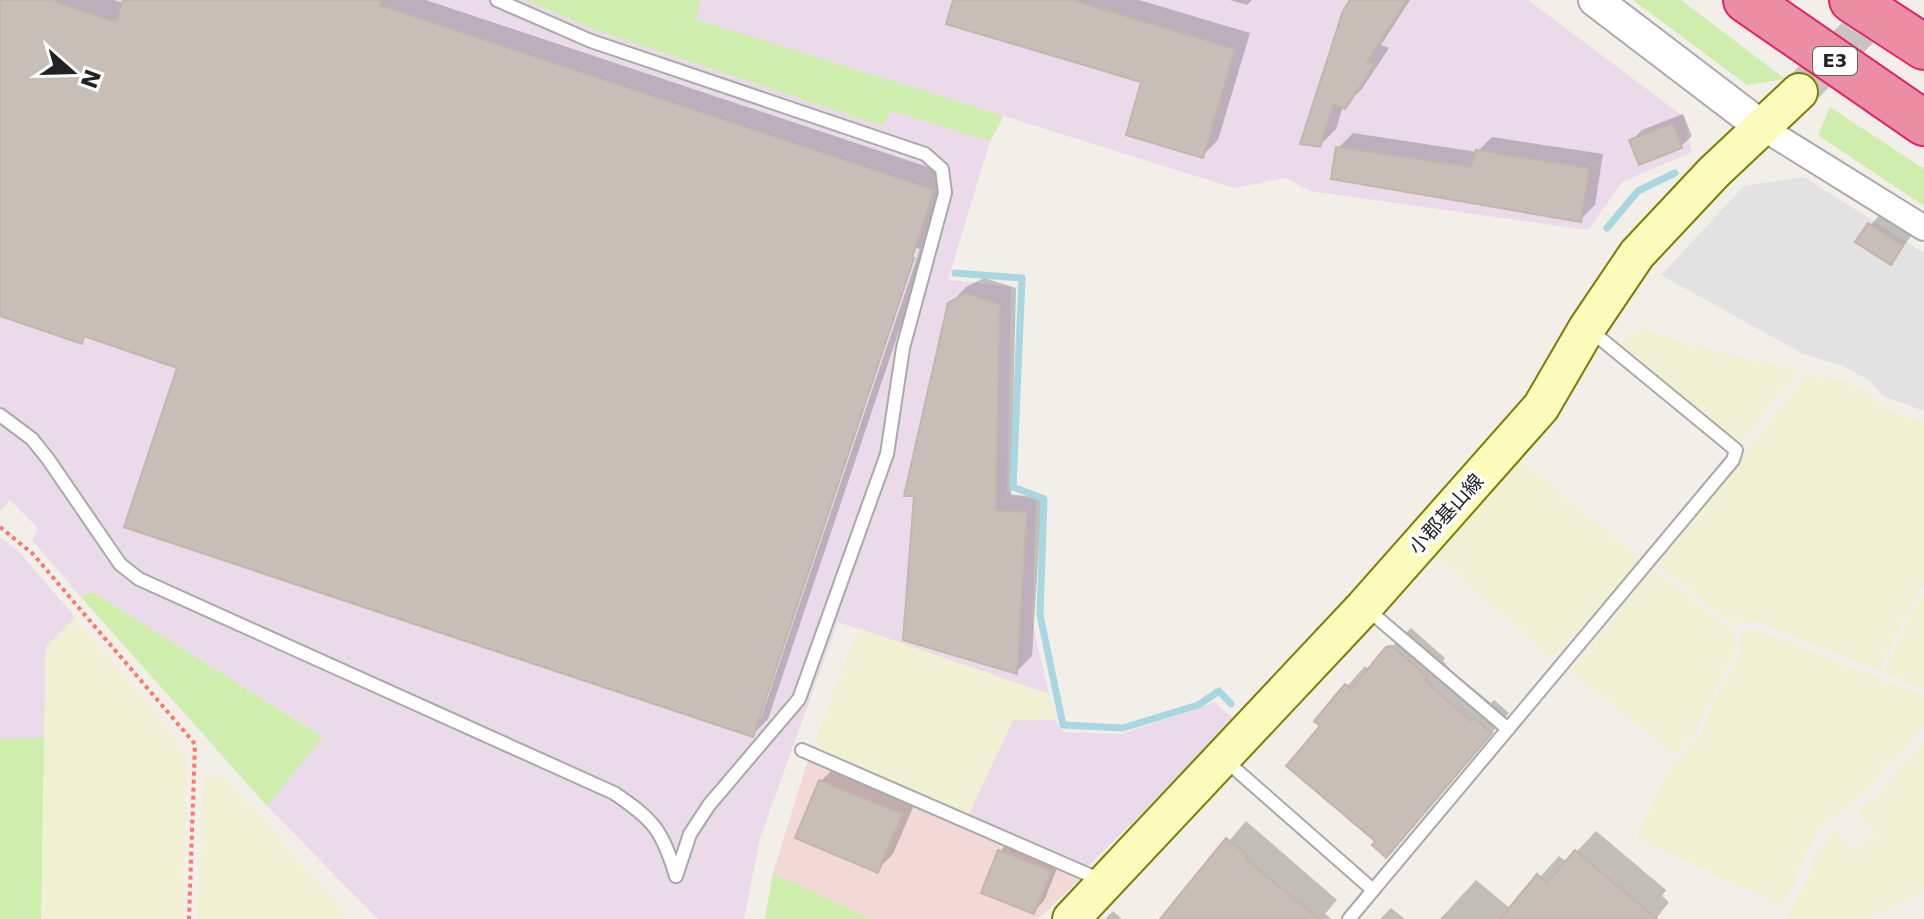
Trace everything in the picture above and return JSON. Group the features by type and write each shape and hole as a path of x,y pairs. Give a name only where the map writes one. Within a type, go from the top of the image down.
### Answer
{"highway":[{"name":"E3","path":"1746,0 1924,123"},
{"path":"1852,0 1924,47"}],"main road":[{"name":"小郡基山線","path":"1071,919 1364,607 1541,407 1587,328 1637,254 1714,172 1799,92"}],"street":[{"path":"1595,0 1763,128 1924,228"}],"lane":[{"path":"0,415 32,439 120,564 139,579 614,793 644,814 664,839 676,876 690,834 709,805 799,699 840,591 887,454 903,348 945,193 942,169 925,154 591,41 497,0"},
{"path":"1349,919 1733,460 1736,450 1587,328"},
{"path":"1364,607 1508,729"},
{"path":"802,750 1106,882"},
{"path":"1222,758 1373,890"}],"path":[{"path":"0,527 33,554 195,744 189,919"}],"shaded area":[{"path":"0,0 526,0 598,31 882,126 891,111 990,141 948,280 1011,287 1007,492 1036,500 1032,621 1049,694 838,622 760,838 744,919 378,919 267,806 322,736 93,592 80,596 32,540 38,528 10,500 0,511"},
{"path":"701,0 1528,0 1684,117 1692,152 1622,182 1588,230 1310,191 1286,178 1234,188 695,19"},
{"path":"1804,177 1924,253 1924,411 1883,396 1869,380 1843,366 1803,354 1661,275 1744,186"},
{"path":"0,537 20,553 75,617 46,647 44,738 0,739"},
{"path":"1215,702 1236,721 1085,869 969,814 1013,720 1055,720 1063,732 1122,734"},
{"path":"809,757 1081,878 1038,919 872,919 773,873"}],"green space":[{"path":"526,0 701,0 696,19 1004,116 990,141 891,111 882,126 598,31"},
{"path":"1633,0 1681,0 1785,79 1747,85"},
{"path":"1830,107 1924,169 1924,206 1818,135"},
{"path":"1643,329 1707,349 1799,370 1739,443 1616,345"},
{"path":"1808,374 1844,381 1865,390 1888,410 1924,422 1924,581 1879,670 1753,620 1733,626 1657,564"},
{"path":"1518,458 1641,559 1553,659 1431,551"},
{"path":"1653,569 1732,631 1738,641 1735,655 1704,710 1697,730 1676,755 1570,671"},
{"path":"1924,588 1924,689 1884,673"},
{"path":"93,592 323,737 267,806 80,596"},
{"path":"75,617 163,723 187,758 182,919 41,919 46,647"},
{"path":"858,628 1049,694 1055,720 1013,720 969,814 813,747"},
{"path":"1754,629 1924,696 1924,724 1865,792 1820,826 1782,906 1636,838 1666,774 1702,734 1711,706 1741,654 1740,633"},
{"path":"44,738 41,919 0,919 0,739"},
{"path":"1924,740 1924,891 1865,919 1788,919 1821,848 1835,831 1852,852 1874,834 1859,810 1878,796"},
{"path":"204,777 225,777 350,919 197,919"},
{"path":"773,873 872,919 765,919"}],"building":[{"path":"0,0 51,0 116,22 123,0 381,0 380,5 934,190 753,737 124,527 177,368 84,336 82,344 0,316"},
{"path":"953,0 1072,0 1235,49 1203,158 1126,135 1141,82 946,24"},
{"path":"1350,0 1407,0 1367,62 1375,64 1345,109 1334,104 1320,147 1300,144 1343,11"},
{"path":"1673,123 1682,148 1639,165 1629,140"},
{"path":"1336,147 1471,167 1476,150 1589,168 1581,222 1331,179"},
{"path":"1868,223 1903,246 1891,265 1855,242"},
{"path":"966,293 1000,304 996,510 1027,512 1017,674 903,640 914,496 904,496 948,303"},
{"path":"1392,646 1428,677 1425,680 1433,688 1471,721 1474,718 1492,733 1386,858 1372,845 1375,841 1286,766 1320,726 1314,721 1345,684 1351,689 1386,647"},
{"path":"819,780 902,814 878,873 795,838"},
{"path":"1226,838 1248,856 1246,859 1319,919 1160,919"},
{"path":"998,850 1051,871 1034,914 981,893"},
{"path":"1575,850 1657,919 1500,919 1537,874 1547,883"}],"waterway":[{"path":"1607,228 1638,191 1675,173"},
{"path":"955,273 1022,278 1013,487 1044,499 1040,615 1063,725 1123,728 1198,705 1219,691 1231,704"}],"tunnel":[{"path":"1799,92 1890,0"}]}
